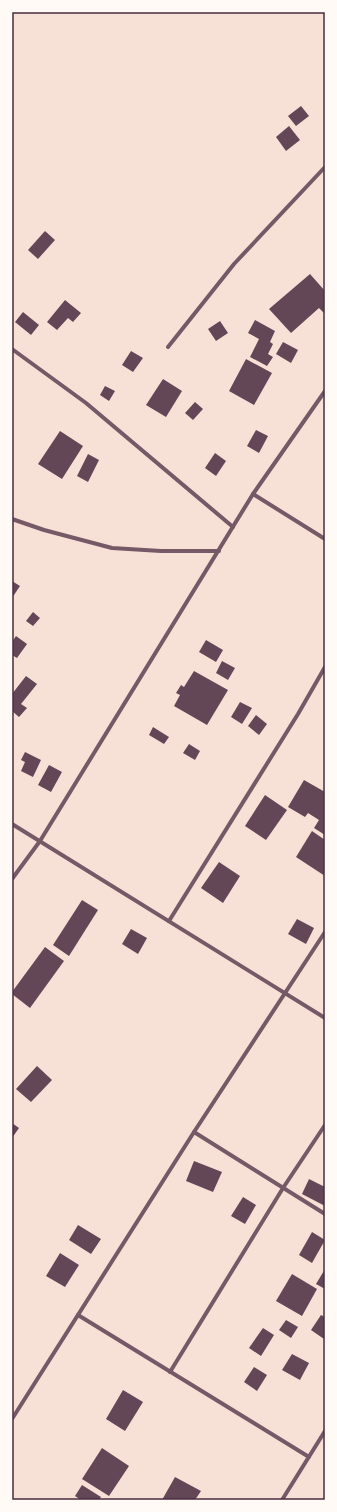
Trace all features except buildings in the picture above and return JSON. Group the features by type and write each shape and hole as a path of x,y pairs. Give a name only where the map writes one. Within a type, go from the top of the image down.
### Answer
{"street":[{"path":"168,346 234,264 325,167"},
{"path":"12,349 86,403 233,527"},
{"path":"12,879 40,841 253,494 325,391"},
{"path":"253,494 325,539"},
{"path":"12,519 44,530 112,548 161,551 218,551"},
{"path":"169,921 298,714 325,667"},
{"path":"12,824 325,1018"},
{"path":"12,1419 194,1132 325,932"},
{"path":"170,1372 282,1188 325,1125"},
{"path":"194,1132 325,1214"},
{"path":"78,1315 309,1457"},
{"path":"282,1500 325,1431"}]}
